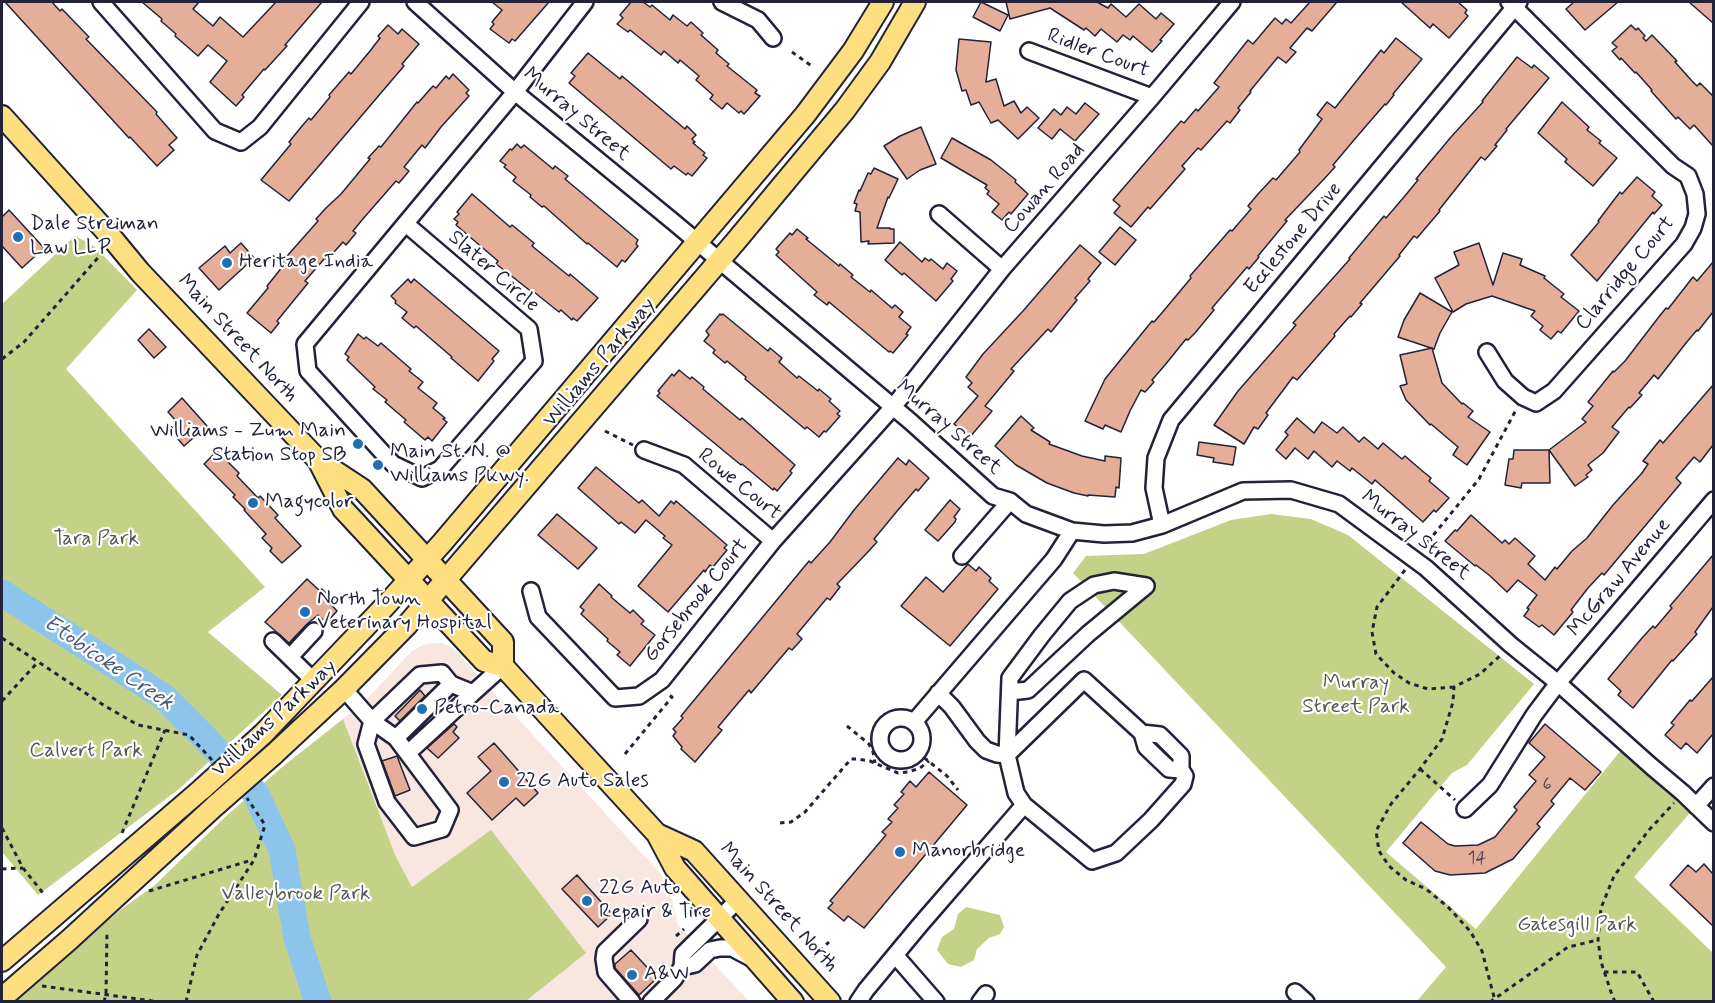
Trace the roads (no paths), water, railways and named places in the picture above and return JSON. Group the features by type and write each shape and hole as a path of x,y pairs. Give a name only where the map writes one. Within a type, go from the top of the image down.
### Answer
{"main road":[{"name":"Williams Parkway","path":"2,962 263,734 408,580 697,242 832,80 883,2"},
{"name":"Williams Parkway","path":"2,998 273,755 344,689 407,625 719,261 845,110 880,62 915,2"},
{"name":"Main Street North","path":"2,116 140,272 318,460 362,489 503,642 503,666"},
{"name":"Main Street North","path":"318,460 343,509 484,661 503,666 657,834 675,868 793,1002"},
{"name":"Main Street North","path":"657,834 694,851 830,1002"}],"street":[{"path":"101,2 215,131 241,142 260,127 361,2"},
{"name":"Murray Street","path":"415,2 515,92 893,407 993,496 1010,501 1026,514 1072,531 1104,534 1132,533 1162,525 1243,491 1291,490 1339,504 1426,568 1511,645 1558,683 1683,793 1713,823"},
{"name":"Slater Circle","path":"406,224 529,329 534,361 440,469 422,478 393,464 308,371 305,344 515,92 585,2"},
{"path":"722,2 758,20 773,38"},
{"name":"Cowan Road","path":"893,407 1002,269 1232,2"},
{"name":"Clarridge Court","path":"1487,352 1505,381 1522,397 1536,403 1554,391 1684,244 1694,228 1697,214 1695,194 1688,176 1673,166 1514,3"},
{"name":"Ecclestone Drive","path":"1162,525 1154,488 1156,458 1171,420 1514,3"},
{"name":"Ridler Court","path":"1029,51 1152,97"},
{"path":"939,214 1002,269"},
{"name":"Gorsebrook Court","path":"531,591 538,617 615,698 639,696 662,680 773,541 893,407"},
{"name":"Rowe Court","path":"644,450 684,465 773,541"},
{"name":"McGraw Avenue","path":"1465,809 1490,785 1534,715 1558,683 1713,500"},
{"path":"962,556 1010,501"},
{"path":"914,722 1054,559 1072,531"},
{"path":"938,693 952,707 976,741 986,750 1007,755 1084,680 1142,732 1160,735 1181,756 1181,770 1185,776 1184,784 1116,853 1092,861 1024,805 1016,793 1007,755 1010,678 1042,635 1070,601 1094,585 1114,581 1146,586 1088,634 1028,690 1010,692"},
{"path":"290,657 314,631"},
{"path":"273,641 314,681"},
{"path":"408,753 503,666"},
{"path":"344,689 372,721 396,738 450,810 442,829 414,837 387,802 376,773 366,744 372,721 420,675 442,673 452,684 473,693"},
{"path":"396,738 452,684"},
{"path":"899,718 914,722 922,735 923,756 907,759 892,758 882,746 880,739 882,731 892,720 899,718"},
{"path":"1696,806 1713,786"},
{"path":"858,1002 895,955 1024,805"},
{"path":"651,1002 674,979 682,967 683,954 738,900"},
{"path":"632,1002 606,972 604,959 605,952 639,919"},
{"path":"682,967 695,964 710,950 720,948 732,948 759,963"},
{"path":"895,955 936,1002"}],"waterway":[{"name":"Etobicoke Creek","path":"2,593 164,697 256,794 282,850 297,938 318,1002"}],"place":[{"name":"Dale Streiman Law LLP","path":"18,237"},
{"name":"Heritage India","path":"227,263"},
{"name":"Williams - Zum Main Station Stop SB","path":"358,444"},
{"name":"Main St. N. @ Williams Pkwy.","path":"378,465"},
{"name":"Magycolor","path":"253,503"},
{"name":"North Town Veterinary Hospital","path":"305,612"},
{"name":"Petro-Canada","path":"422,709"},
{"name":"22G Auto Sales","path":"504,782"},
{"name":"Manorbridge","path":"900,852"},
{"name":"22G Auto Repair & Tire","path":"587,901"},
{"name":"A&W","path":"632,975"}],"park label":[{"name":"Tara Park","path":"96,540"},
{"name":"Murray Street Park","path":"1356,696"},
{"name":"Calvert Park","path":"86,752"},
{"name":"Valleybrook Park","path":"296,895"},
{"name":"Gatesgill Park","path":"1577,926"}]}
